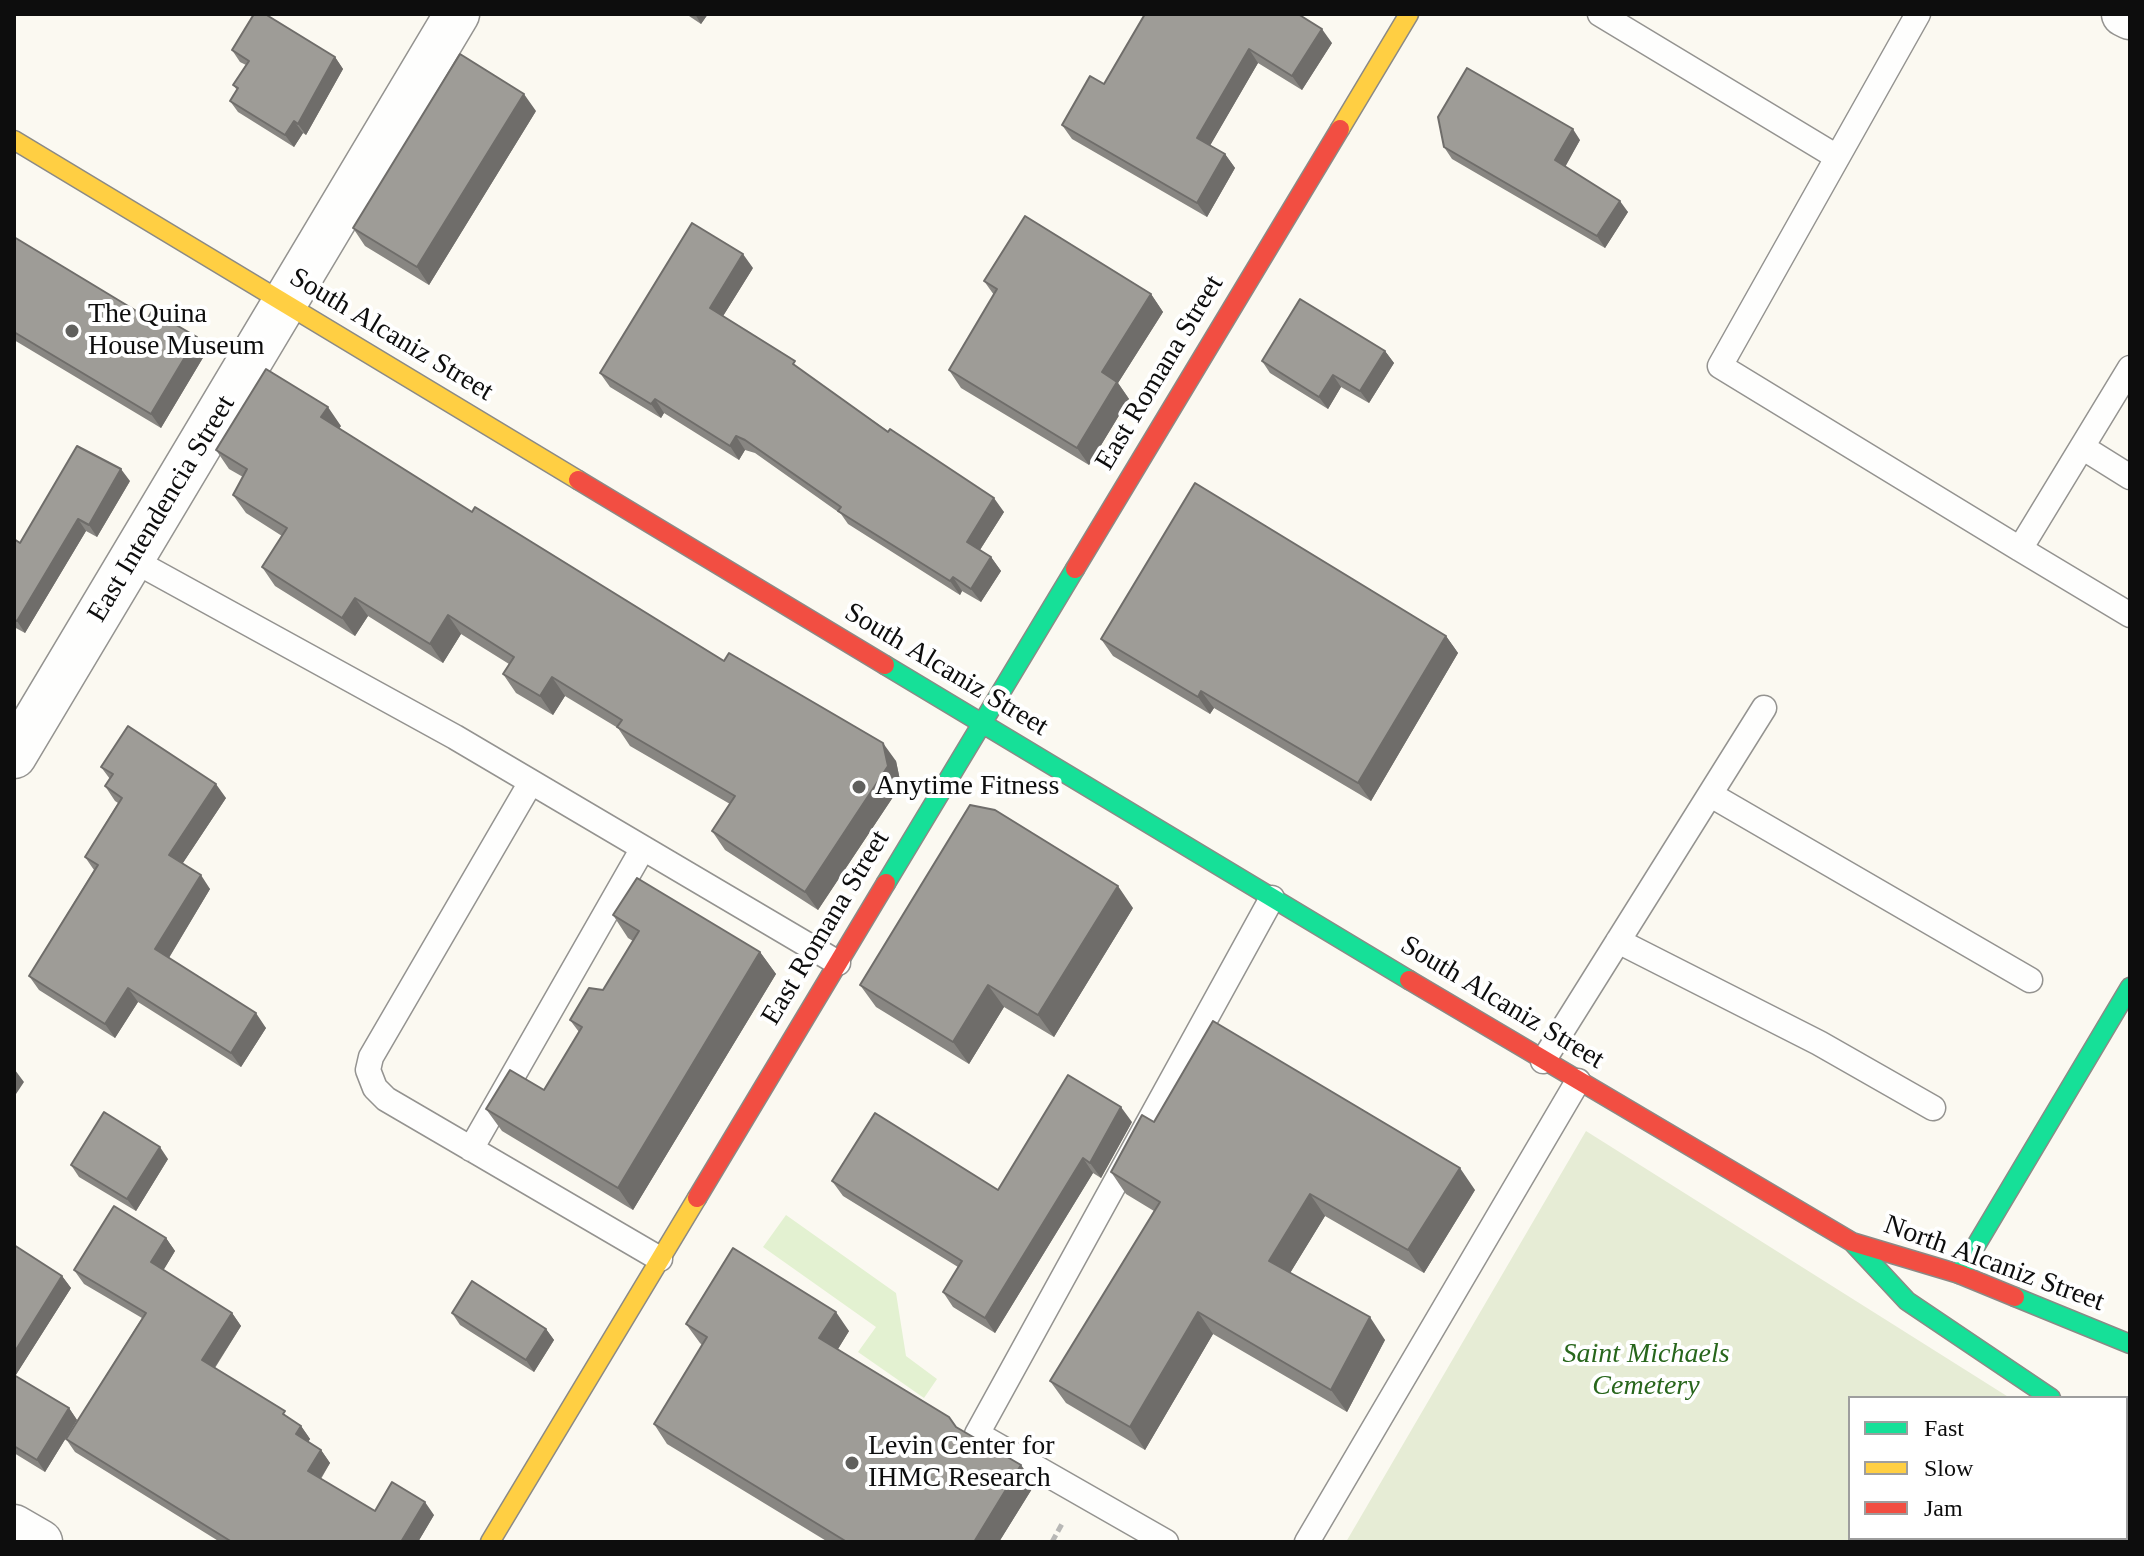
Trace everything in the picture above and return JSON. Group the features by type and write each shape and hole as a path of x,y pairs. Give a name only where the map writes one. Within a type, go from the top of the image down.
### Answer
{"street":[{"name":"East Intendencia Street","path":"14,756 457,14"},
{"path":"2124,14 2130,17"},
{"name":"East Romana Street","path":"490,1542 1403,16"},
{"name":"South Alcaniz Street","path":"14,140 1543,1061 1852,1242"},
{"path":"1959,1274 2130,987"},
{"name":"North Alcaniz Street","path":"1852,1242 1959,1274 2130,1344"},
{"name":"North Alcaniz Street","path":"1852,1242 1907,1301 2048,1396"},
{"path":"14,1527 40,1542"}],"lane":[{"path":"1600,14 1837,157"},
{"path":"1918,14 1720,366 2130,615"},
{"path":"2020,549 2130,368"},
{"path":"2082,447 2130,477"},
{"path":"131,559 531,782 838,963"},
{"path":"1543,1061 1764,708"},
{"path":"531,782 371,1057 368,1070 375,1088 386,1099 660,1259"},
{"path":"1711,795 2030,980"},
{"path":"471,1149 643,848"},
{"path":"1166,1542 977,1434 1272,898"},
{"path":"1618,941 1819,1043 1933,1108"},
{"path":"1307,1542 1578,1081"}],"path":[{"path":"1052,1542 1068,1514"}],"green space":[{"name":"Saint Michaels Cemetery","path":"1586,1131 2007,1396 1848,1396 1848,1540 2128,1540 2128,1472 2130,1474 2130,1542 1346,1542"},
{"path":"786,1215 896,1293 906,1356 937,1379 924,1398 858,1352 876,1327 763,1247"}],"building":[{"path":"254,14 265,14 335,57 298,124 294,121 285,135 230,101 238,88 233,85 249,61 232,50"},
{"path":"1145,14 1298,14 1322,29 1292,76 1249,49 1197,138 1225,154 1197,203 1062,125 1090,76 1104,84"},
{"path":"460,54 524,94 417,267 353,228"},
{"path":"1467,68 1573,129 1555,160 1620,201 1597,236 1444,147 1438,117"},
{"path":"1025,216 1151,294 1102,372 1117,382 1077,448 949,370 997,289 984,281"},
{"path":"692,223 743,254 710,308 795,361 793,364 888,432 890,429 994,498 967,542 991,557 971,589 953,577 950,581 838,511 841,507 745,440 736,436 730,446 655,399 651,404 600,373"},
{"path":"14,237 148,318 152,311 197,337 151,414 14,332"},
{"path":"1300,299 1385,351 1360,391 1333,375 1319,397 1262,361"},
{"path":"266,369 328,407 321,417 472,512 475,507 724,661 729,653 883,743 888,766 805,892 712,831 735,796 617,727 622,720 552,677 540,696 503,674 514,657 448,615 430,644 355,598 342,618 262,567 287,528 233,495 247,469 216,450"},
{"path":"77,446 121,469 89,525 78,519 17,621 14,620 14,539 20,543"},
{"path":"1195,483 1446,636 1358,783 1201,691 1198,697 1101,639"},
{"path":"128,726 216,784 169,855 201,875 155,949 256,1013 231,1053 128,988 105,1024 29,976 98,865 85,857 122,798 105,786 113,774 101,767"},
{"path":"970,805 995,810 1118,886 1038,1015 988,985 953,1042 860,985"},
{"path":"637,878 760,952 618,1188 486,1109 510,1070 544,1090 582,1027 570,1020 589,988 603,990 639,931 613,915"},
{"path":"1213,1021 1460,1168 1408,1250 1310,1194 1269,1261 1370,1317 1331,1390 1198,1312 1130,1427 1050,1381 1160,1202 1111,1172 1142,1115 1154,1122"},
{"path":"1068,1075 1121,1107 1090,1163 1083,1158 985,1318 943,1292 962,1261 832,1181 875,1113 998,1190"},
{"path":"104,1112 160,1147 127,1199 71,1165"},
{"path":"114,1206 166,1238 151,1262 232,1313 202,1360 285,1411 283,1414 301,1426 296,1434 321,1450 308,1471 375,1511 392,1482 425,1502 401,1542 232,1542 66,1439 146,1313 74,1270"},
{"path":"14,1245 62,1276 14,1353"},
{"name":"Levin Center for IHMC Research","path":"733,1248 836,1312 819,1338 949,1417 956,1427 1021,1465 974,1542 847,1542 654,1424 707,1337 686,1324"},
{"path":"472,1281 546,1329 526,1360 452,1313"},
{"path":"14,1375 69,1408 37,1460 14,1446"}],"traffic: fast":[{"path":"886,883 1075,569"},
{"path":"885,665 1409,980"},
{"path":"1959,1274 2130,987"},
{"path":"1854,1244 1907,1301 2048,1396"},
{"path":"2015,1297 2130,1344"}],"traffic: slow":[{"path":"1340,129 1409,14"},
{"path":"14,140 578,480"},
{"path":"490,1542 697,1198"}],"traffic: jam":[{"path":"1075,569 1340,129"},
{"path":"578,480 885,665"},
{"path":"697,1198 886,883"},
{"path":"1409,980 1852,1242 1959,1274 2015,1297"}],"place":[{"name":"The Quina House Museum","path":"72,331"},
{"name":"Anytime Fitness","path":"859,787"},
{"name":"Levin Center for IHMC Research","path":"852,1463"}]}
